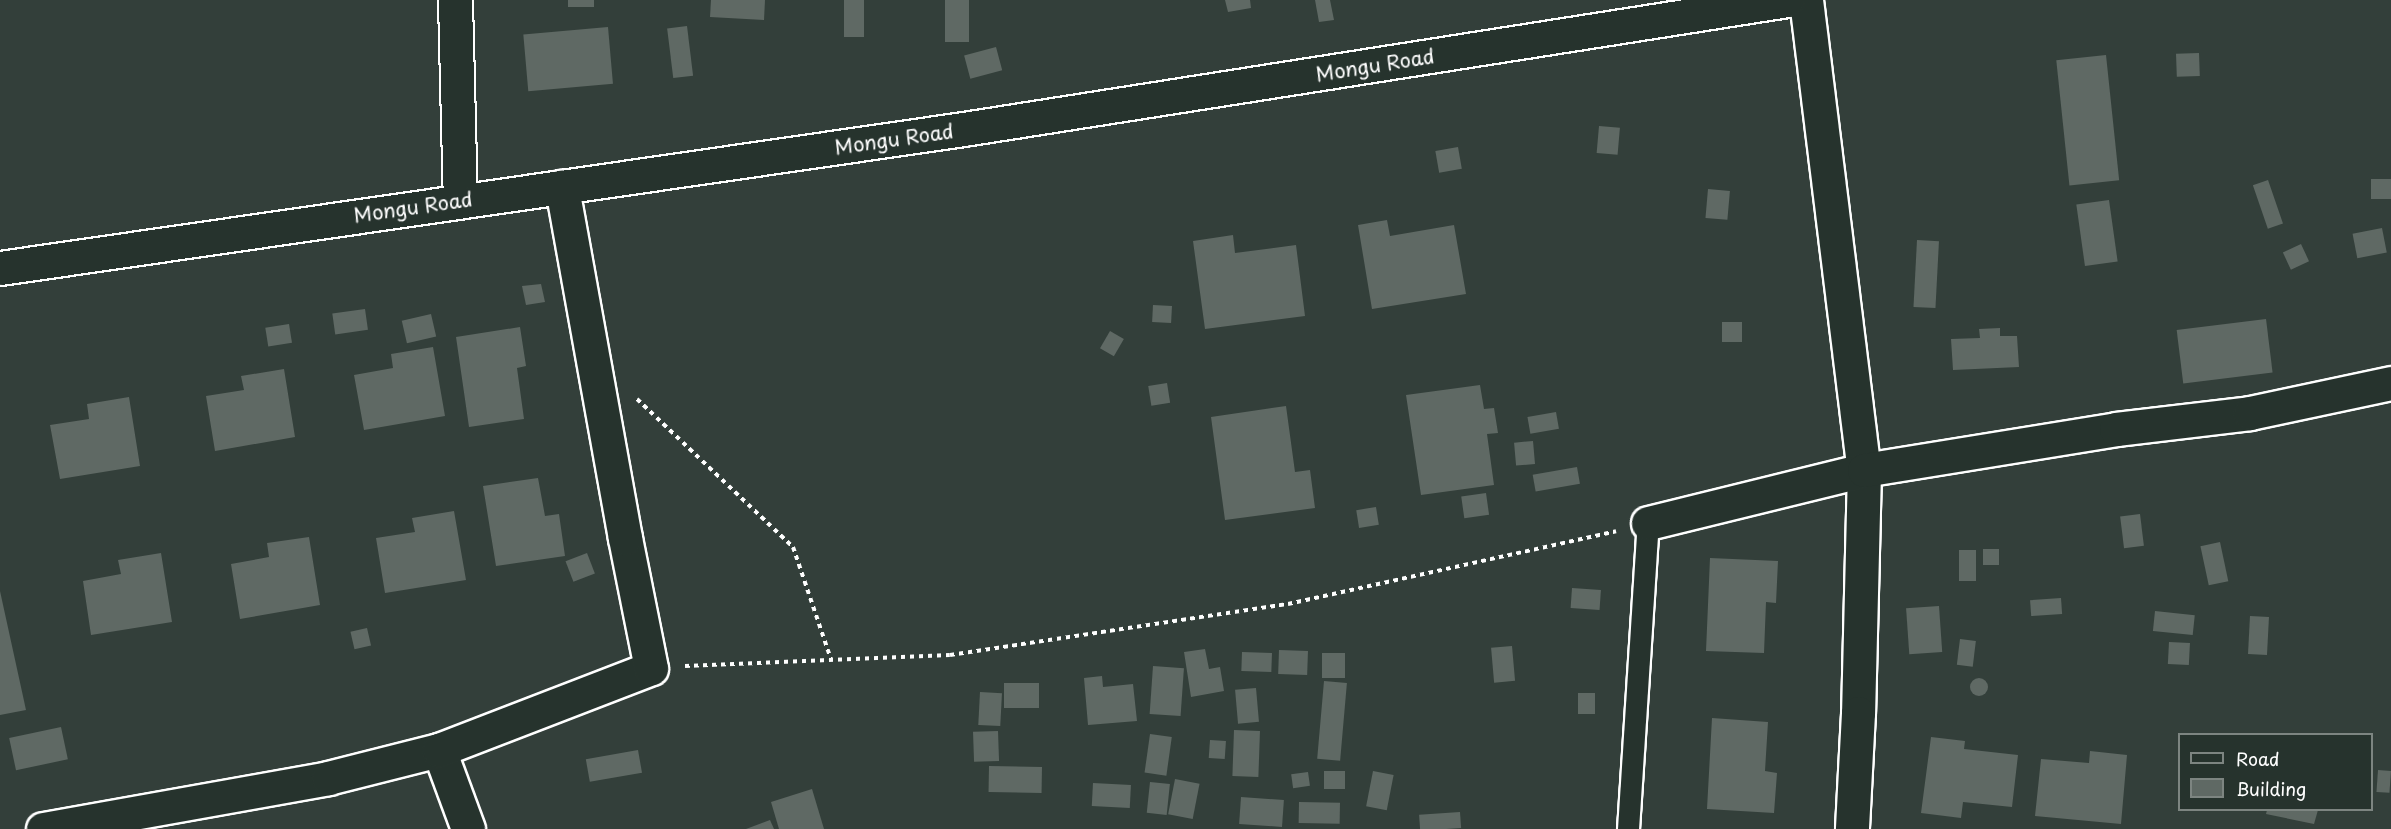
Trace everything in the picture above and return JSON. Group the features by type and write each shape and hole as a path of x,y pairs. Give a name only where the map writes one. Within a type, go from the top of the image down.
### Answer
{"street":[{"path":"455,0 460,200"},
{"name":"Mongu Road","path":"0,268 970,128 1787,0"},
{"path":"1806,0 1864,470 1858,712 1852,829"},
{"path":"43,829 328,778 439,750 651,668 625,538 562,187"},
{"path":"1648,524 1864,470 2116,429 2250,413 2391,383"},
{"path":"439,750 468,829"}],"lane":[{"path":"1628,829 1648,524"}],"path":[{"path":"634,397 793,547 831,659"},
{"path":"651,668 950,655 1288,604 1648,524"}],"building":[{"path":"568,0 594,0 594,7 568,7"},
{"path":"711,0 765,0 764,20 710,17"},
{"path":"844,0 864,0 864,37 844,37"},
{"path":"945,0 969,0 969,42 945,42"},
{"path":"1225,0 1250,0 1251,8 1228,12"},
{"path":"1315,0 1330,0 1334,20 1319,22"},
{"path":"687,26 693,76 673,78 667,28"},
{"path":"608,27 613,84 528,91 523,34"},
{"path":"996,47 1002,70 970,79 964,56"},
{"path":"2199,53 2200,76 2177,77 2176,54"},
{"path":"2106,55 2119,180 2069,186 2056,60"},
{"path":"1599,126 1620,128 1618,155 1597,153"},
{"path":"1458,147 1462,169 1439,173 1435,151"},
{"path":"2371,179 2391,179 2391,199 2371,199"},
{"path":"2268,180 2283,223 2268,229 2253,185"},
{"path":"1708,189 1730,191 1727,220 1705,218"},
{"path":"2109,200 2118,261 2085,266 2076,205"},
{"path":"1387,220 1390,236 1454,225 1466,294 1372,309 1358,225"},
{"path":"2382,228 2387,253 2357,258 2353,234"},
{"path":"1233,235 1235,253 1296,245 1305,316 1205,329 1193,241"},
{"path":"1917,240 1939,241 1935,308 1913,307"},
{"path":"2301,244 2309,261 2291,270 2283,252"},
{"path":"541,284 545,302 526,305 522,286"},
{"path":"1153,305 1172,306 1171,323 1152,322"},
{"path":"365,309 368,330 335,334 332,314"},
{"path":"431,314 436,336 407,343 402,321"},
{"path":"2266,319 2273,373 2183,384 2177,330"},
{"path":"1722,322 1742,322 1742,342 1722,342"},
{"path":"289,324 292,343 268,347 265,328"},
{"path":"520,327 526,366 517,368 524,419 469,427 456,337"},
{"path":"2000,328 2000,336 2017,336 2019,367 1953,370 1951,339 1980,338 1979,329"},
{"path":"1110,331 1124,339 1114,356 1100,348"},
{"path":"433,347 445,416 364,430 354,375 393,368 391,354"},
{"path":"284,369 295,437 215,451 206,396 244,390 241,376"},
{"path":"1167,383 1170,403 1151,406 1148,386"},
{"path":"1480,385 1484,409 1494,408 1498,433 1487,434 1494,485 1421,495 1406,395"},
{"path":"129,397 140,466 60,479 50,425 89,419 87,404"},
{"path":"1286,406 1295,472 1310,470 1315,508 1225,520 1211,417"},
{"path":"1556,412 1559,429 1530,434 1527,417"},
{"path":"1533,441 1535,464 1516,466 1514,443"},
{"path":"1577,467 1580,484 1536,492 1533,475"},
{"path":"538,478 545,516 559,514 565,556 496,566 483,486"},
{"path":"1486,493 1489,515 1464,518 1461,496"},
{"path":"1376,507 1379,525 1359,528 1356,510"},
{"path":"454,511 466,580 385,593 376,538 415,532 412,518"},
{"path":"2140,514 2144,546 2124,548 2120,516"},
{"path":"309,537 320,605 240,619 231,564 269,557 267,543"},
{"path":"2220,542 2228,581 2209,585 2200,546"},
{"path":"1983,549 1999,549 1999,565 1983,565"},
{"path":"1959,550 1976,550 1976,581 1959,581"},
{"path":"161,553 172,622 91,635 83,581 121,574 118,560"},
{"path":"587,553 595,574 573,582 566,561"},
{"path":"1710,558 1778,561 1776,603 1766,602 1764,653 1706,651"},
{"path":"1572,588 1601,590 1600,610 1571,608"},
{"path":"0,591 26,710 0,715"},
{"path":"2061,598 2062,614 2031,616 2030,600"},
{"path":"1939,606 1942,652 1909,654 1906,608"},
{"path":"2155,611 2195,615 2193,635 2153,631"},
{"path":"2250,616 2269,617 2267,655 2248,654"},
{"path":"367,628 371,646 354,649 350,632"},
{"path":"1960,639 1976,641 1973,667 1957,665"},
{"path":"2169,642 2190,643 2189,665 2168,664"},
{"path":"1512,646 1515,681 1494,683 1491,648"},
{"path":"1205,649 1209,669 1220,667 1224,691 1191,697 1184,652"},
{"path":"1279,650 1308,651 1307,675 1278,674"},
{"path":"1242,652 1272,653 1271,672 1241,671"},
{"path":"1322,653 1345,653 1345,678 1322,678"},
{"path":"1153,666 1184,668 1181,716 1150,714"},
{"path":"1102,676 1103,687 1133,684 1137,721 1088,725 1084,678"},
{"path":"1979,678 1985,681 1988,687 1985,693 1979,696 1973,693 1970,687 1973,681"},
{"path":"1324,681 1347,683 1340,761 1317,759"},
{"path":"1004,683 1039,683 1039,708 1004,708"},
{"path":"1256,688 1259,722 1238,724 1235,690"},
{"path":"980,692 1002,693 1000,726 978,725"},
{"path":"1578,693 1595,693 1595,714 1578,714"},
{"path":"1712,718 1768,722 1765,771 1777,773 1774,813 1707,809"},
{"path":"61,727 68,759 16,770 9,738"},
{"path":"1234,730 1260,731 1258,777 1232,776"},
{"path":"998,731 999,761 974,762 973,732"},
{"path":"1150,734 1172,737 1166,776 1145,773"},
{"path":"1931,737 1965,741 1964,749 2018,755 2012,807 1963,802 1961,818 1921,813"},
{"path":"1210,740 1226,741 1225,759 1209,758"},
{"path":"638,750 642,773 590,782 586,759"},
{"path":"2090,751 2127,755 2121,824 2035,816 2041,759 2089,763"},
{"path":"989,766 1042,767 1042,793 989,792"},
{"path":"2378,770 2391,771 2389,793 2376,792"},
{"path":"1324,771 1345,771 1345,789 1324,789"},
{"path":"1373,771 1394,775 1387,810 1366,806"},
{"path":"1308,772 1310,786 1293,788 1291,774"},
{"path":"1175,779 1200,784 1193,819 1168,814"},
{"path":"1150,782 1170,784 1167,815 1147,813"},
{"path":"1093,783 1131,785 1130,808 1092,806"},
{"path":"812,789 824,829 779,829 771,802"},
{"path":"1241,797 1284,800 1282,827 1239,824"},
{"path":"1299,802 1340,803 1340,824 1299,823"},
{"path":"2267,811 2318,811 2314,824 2266,814"},
{"path":"1460,812 1461,828 1420,829 1419,815"},
{"path":"770,820 774,829 746,829"}]}
